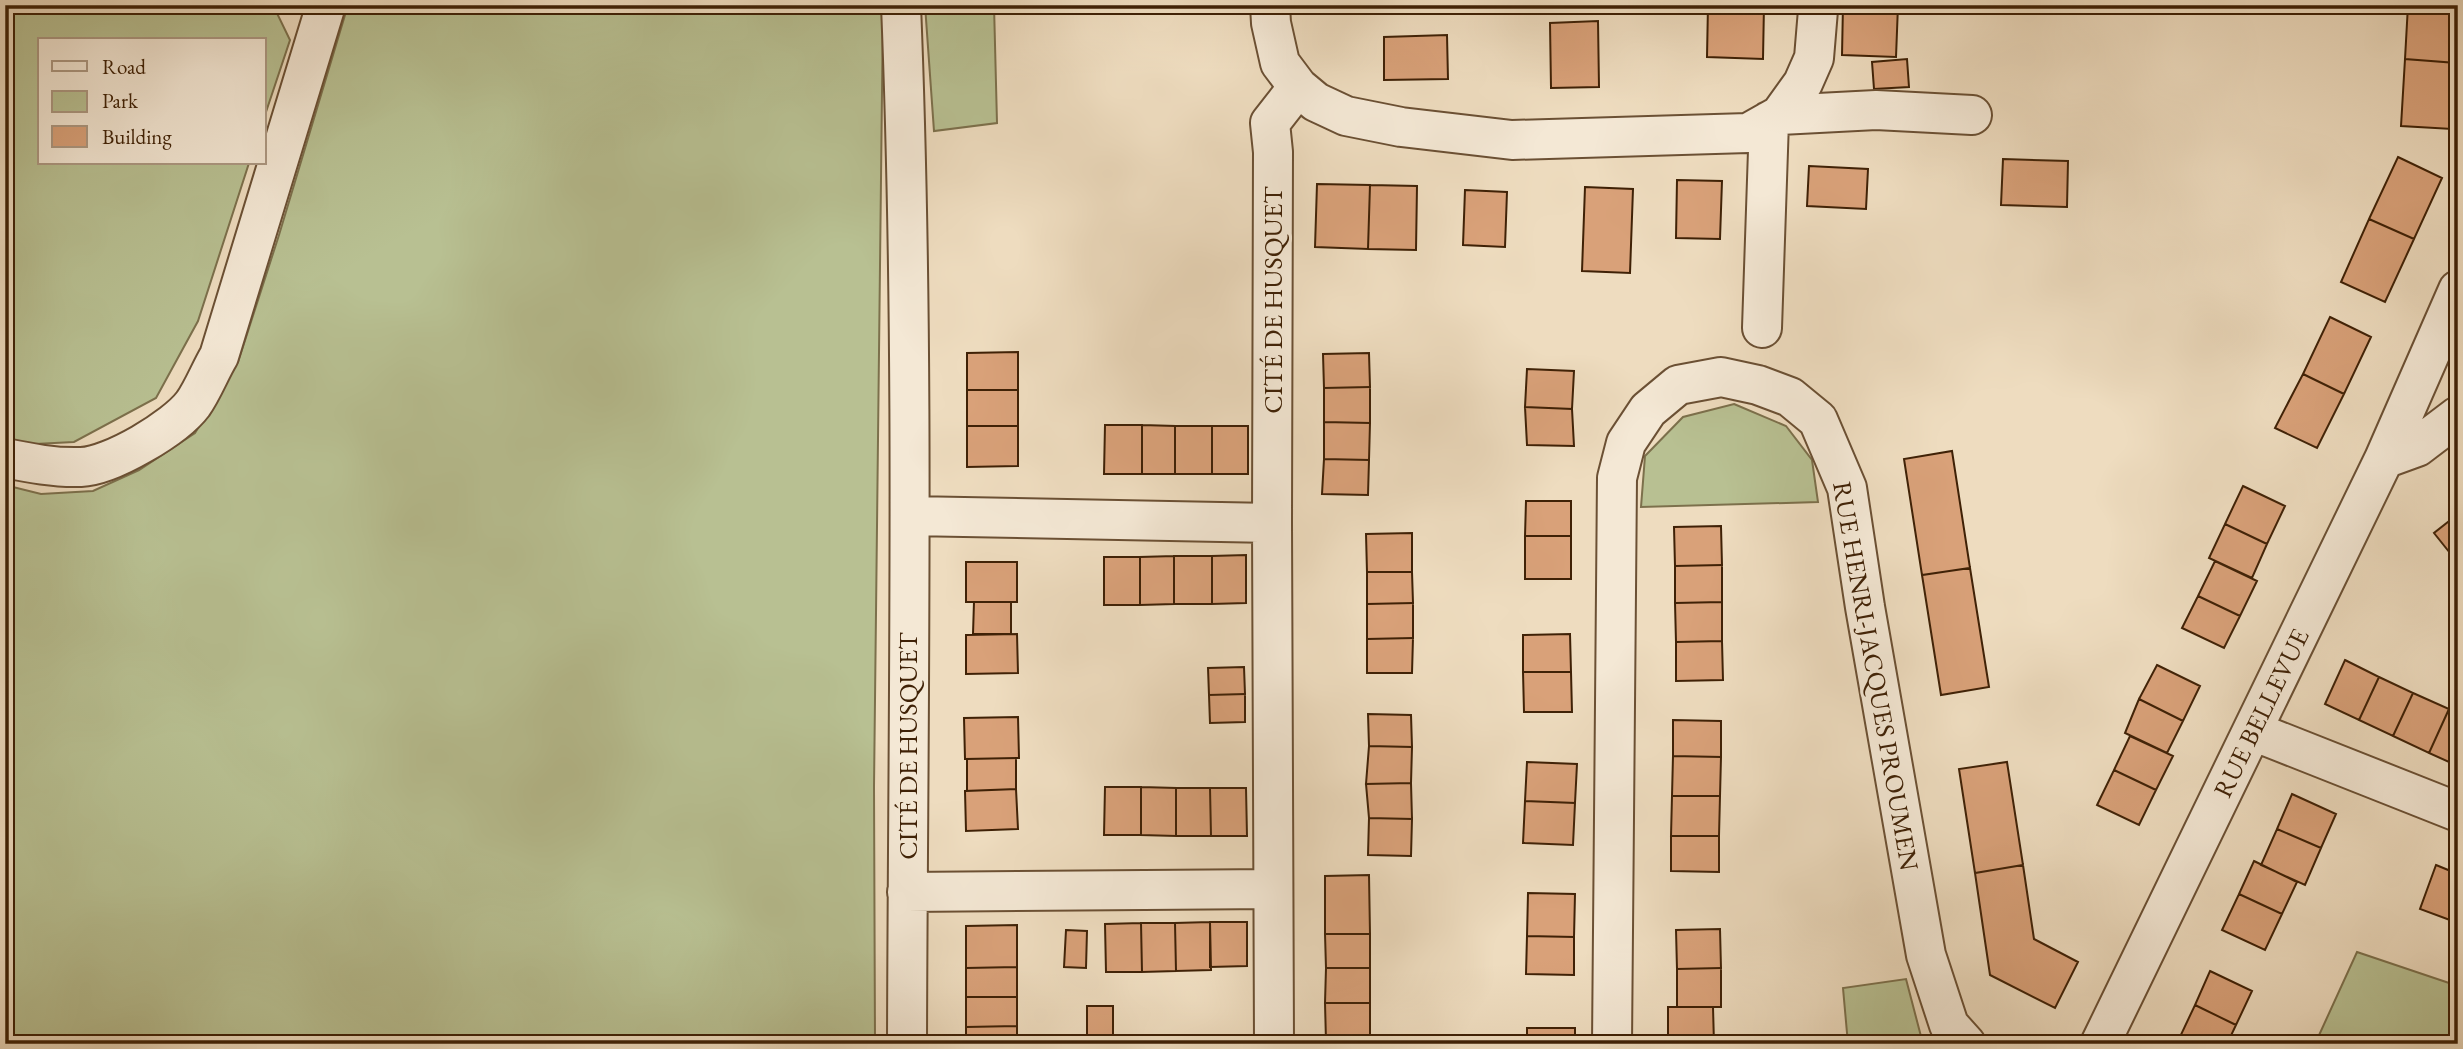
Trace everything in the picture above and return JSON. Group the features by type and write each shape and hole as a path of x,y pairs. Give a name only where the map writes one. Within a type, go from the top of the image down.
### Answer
{"street":[{"path":"5,458 42,465 84,467 127,452 164,433 193,404 219,356 326,5"},
{"name":"CITÉ DE HUSQUET","path":"901,5 909,322 907,1044"},
{"path":"1270,5 1270,23 1280,63 1298,87 1317,103 1346,117 1401,127 1512,140 1748,133 1774,118 1803,83 1814,58 1816,5"},
{"name":"CITÉ DE HUSQUET","path":"1274,1044 1273,152 1270,123 1298,87"},
{"path":"1774,118 1876,110 1972,115"},
{"path":"1762,328 1774,118"},
{"name":"RUE BELLEVUE","path":"2100,1044 2384,459 2458,290"},
{"name":"RUE HENRI-JACQUES PROUMEN","path":"1612,1044 1617,478 1626,443 1648,410 1678,386 1721,377 1758,385 1790,397 1818,420 1847,488 1865,607 1926,955 1949,1025 1966,1044"},
{"path":"2384,459 2417,447 2458,415"},
{"path":"910,516 1272,523"},
{"path":"2253,731 2458,812"},
{"name":"CITÉ DE HUSQUET","path":"907,892 1273,888"}],"green space":[{"path":"5,5 273,5 290,40 266,112 266,38 38,38 38,164 249,164 198,321 156,398 74,442 15,445 5,439"},
{"path":"348,5 883,5 874,787 875,1044 5,1044 5,485 41,494 93,491 139,470 195,433 238,362"},
{"path":"925,5 994,5 997,123 934,131"},
{"path":"1734,404 1786,426 1812,460 1818,502 1641,507 1645,456 1683,417"},
{"path":"2357,952 2458,986 2458,1044 2315,1044"},
{"path":"1906,979 1923,1044 1848,1044 1843,988"}],"building":[{"path":"1708,5 1764,5 1763,59 1707,57"},
{"path":"1843,5 1898,5 1896,57 1842,55"},
{"path":"2408,5 2458,5 2456,63 2405,59"},
{"path":"1598,21 1599,87 1551,88 1550,23"},
{"path":"1447,35 1448,79 1384,80 1384,37"},
{"path":"1907,59 1909,87 1874,89 1872,62"},
{"path":"2405,59 2456,63 2452,129 2401,126"},
{"path":"2398,157 2442,178 2414,239 2369,219"},
{"path":"2003,159 2068,161 2067,207 2001,205"},
{"path":"1809,166 1868,169 1866,209 1807,206"},
{"path":"1677,180 1722,181 1720,239 1676,238"},
{"path":"1317,184 1370,185 1368,249 1315,247"},
{"path":"1370,185 1417,186 1416,250 1368,249"},
{"path":"1585,187 1633,189 1630,273 1582,271"},
{"path":"1465,190 1507,192 1505,247 1463,245"},
{"path":"2369,219 2414,239 2385,302 2341,282"},
{"path":"2330,317 2371,337 2344,394 2303,374"},
{"path":"1018,352 1018,390 967,390 967,353"},
{"path":"1369,353 1370,387 1324,388 1323,354"},
{"path":"1527,369 1574,371 1572,409 1525,407"},
{"path":"2303,374 2344,394 2317,448 2275,428"},
{"path":"1370,387 1370,423 1324,422 1324,388"},
{"path":"967,390 1018,390 1018,426 967,426"},
{"path":"1525,407 1572,409 1574,446 1527,445"},
{"path":"1324,422 1370,423 1369,460 1324,459"},
{"path":"1105,425 1142,425 1142,474 1104,474"},
{"path":"1142,425 1175,426 1175,474 1142,474"},
{"path":"967,426 1018,426 1018,466 967,467"},
{"path":"1175,426 1212,426 1212,474 1175,474"},
{"path":"1212,426 1248,426 1248,474 1212,474"},
{"path":"1952,451 1970,568 1922,575 1904,459"},
{"path":"1324,459 1369,460 1368,495 1322,494"},
{"path":"2243,486 2285,506 2267,544 2225,524"},
{"path":"1526,501 1571,501 1571,536 1525,536"},
{"path":"2458,514 2458,563 2434,533"},
{"path":"2225,524 2267,544 2252,578 2209,558"},
{"path":"1721,526 1722,565 1675,566 1674,527"},
{"path":"1412,533 1412,572 1367,572 1366,534"},
{"path":"1525,536 1571,536 1571,579 1525,579"},
{"path":"1246,555 1246,603 1212,604 1212,556"},
{"path":"1174,556 1174,604 1140,605 1140,557"},
{"path":"1174,556 1212,556 1212,604 1174,604"},
{"path":"1104,557 1140,557 1140,605 1104,605"},
{"path":"2215,561 2257,581 2240,616 2198,596"},
{"path":"966,562 1017,562 1017,602 966,602"},
{"path":"1722,565 1722,602 1675,603 1675,566"},
{"path":"1970,568 1989,687 1941,695 1922,575"},
{"path":"1367,572 1412,572 1413,603 1367,604"},
{"path":"2198,596 2240,616 2224,648 2182,628"},
{"path":"974,602 1011,602 1011,634 973,634"},
{"path":"1722,602 1722,641 1676,642 1675,603"},
{"path":"1413,603 1413,638 1367,639 1367,604"},
{"path":"1017,634 1018,673 966,674 966,635"},
{"path":"1570,634 1571,672 1523,672 1523,635"},
{"path":"1413,638 1412,673 1367,673 1367,639"},
{"path":"1722,641 1723,680 1676,681 1676,642"},
{"path":"2345,660 2379,677 2359,720 2325,704"},
{"path":"2157,665 2200,686 2183,721 2139,699"},
{"path":"1244,667 1245,694 1209,695 1208,668"},
{"path":"1523,672 1571,672 1572,712 1524,712"},
{"path":"2379,677 2413,693 2393,736 2359,720"},
{"path":"2413,693 2449,709 2429,753 2393,736"},
{"path":"1245,694 1245,722 1210,723 1209,695"},
{"path":"2139,699 2183,721 2167,753 2125,733"},
{"path":"2449,709 2458,714 2458,766 2429,753"},
{"path":"1368,714 1411,715 1412,747 1369,746"},
{"path":"1018,717 1019,758 965,759 964,718"},
{"path":"1673,720 1721,721 1721,757 1673,756"},
{"path":"2130,736 2173,756 2156,790 2114,770"},
{"path":"1369,746 1412,747 1411,783 1366,784"},
{"path":"1673,756 1721,757 1720,796 1672,796"},
{"path":"1016,758 1016,789 967,791 967,759"},
{"path":"1527,762 1577,764 1575,803 1525,801"},
{"path":"2007,762 2023,865 1975,873 1959,769"},
{"path":"2114,770 2156,790 2139,825 2097,805"},
{"path":"1411,783 1412,819 1369,818 1366,784"},
{"path":"1105,787 1141,787 1141,835 1104,835"},
{"path":"1141,787 1176,788 1176,836 1141,835"},
{"path":"1176,788 1210,788 1211,836 1176,836"},
{"path":"1210,788 1246,788 1247,836 1211,836"},
{"path":"1016,789 1018,829 966,831 965,791"},
{"path":"2292,794 2336,814 2321,848 2277,829"},
{"path":"1672,796 1720,796 1719,836 1671,836"},
{"path":"1525,801 1575,803 1573,845 1523,843"},
{"path":"1369,818 1412,819 1411,856 1368,855"},
{"path":"2277,829 2321,848 2305,885 2261,865"},
{"path":"1671,836 1719,836 1719,872 1671,871"},
{"path":"2254,861 2297,882 2282,914 2239,894"},
{"path":"2023,865 2034,939 2078,962 2055,1008 1990,975 1975,873"},
{"path":"2436,865 2458,874 2458,923 2420,909"},
{"path":"1369,875 1370,934 1325,934 1325,876"},
{"path":"1528,893 1575,894 1574,937 1527,936"},
{"path":"2239,894 2282,914 2265,950 2222,930"},
{"path":"1210,922 1211,970 1176,971 1175,923"},
{"path":"1210,922 1247,922 1247,966 1210,967"},
{"path":"1141,923 1142,972 1106,972 1105,924"},
{"path":"1141,923 1175,923 1176,971 1142,972"},
{"path":"1017,925 1017,967 966,968 966,926"},
{"path":"1720,929 1721,968 1677,969 1676,930"},
{"path":"1066,930 1087,931 1086,968 1064,967"},
{"path":"1325,934 1370,934 1370,968 1326,968"},
{"path":"1527,936 1574,937 1574,975 1526,974"},
{"path":"1017,967 1017,997 966,997 966,968"},
{"path":"1326,968 1370,968 1370,1003 1325,1003"},
{"path":"1721,968 1721,1007 1677,1007 1677,969"},
{"path":"2210,971 2252,991 2236,1025 2195,1005"},
{"path":"966,997 1017,997 1017,1026 966,1027"},
{"path":"1325,1003 1370,1003 1370,1041 1326,1041"},
{"path":"2195,1005 2236,1025 2227,1044 2183,1044 2178,1041"},
{"path":"1087,1006 1113,1006 1113,1044 1087,1044"},
{"path":"1668,1007 1713,1007 1714,1044 1668,1044"},
{"path":"1017,1026 1017,1044 966,1044 966,1027"},
{"path":"1527,1028 1575,1028 1575,1044 1527,1044"}]}
